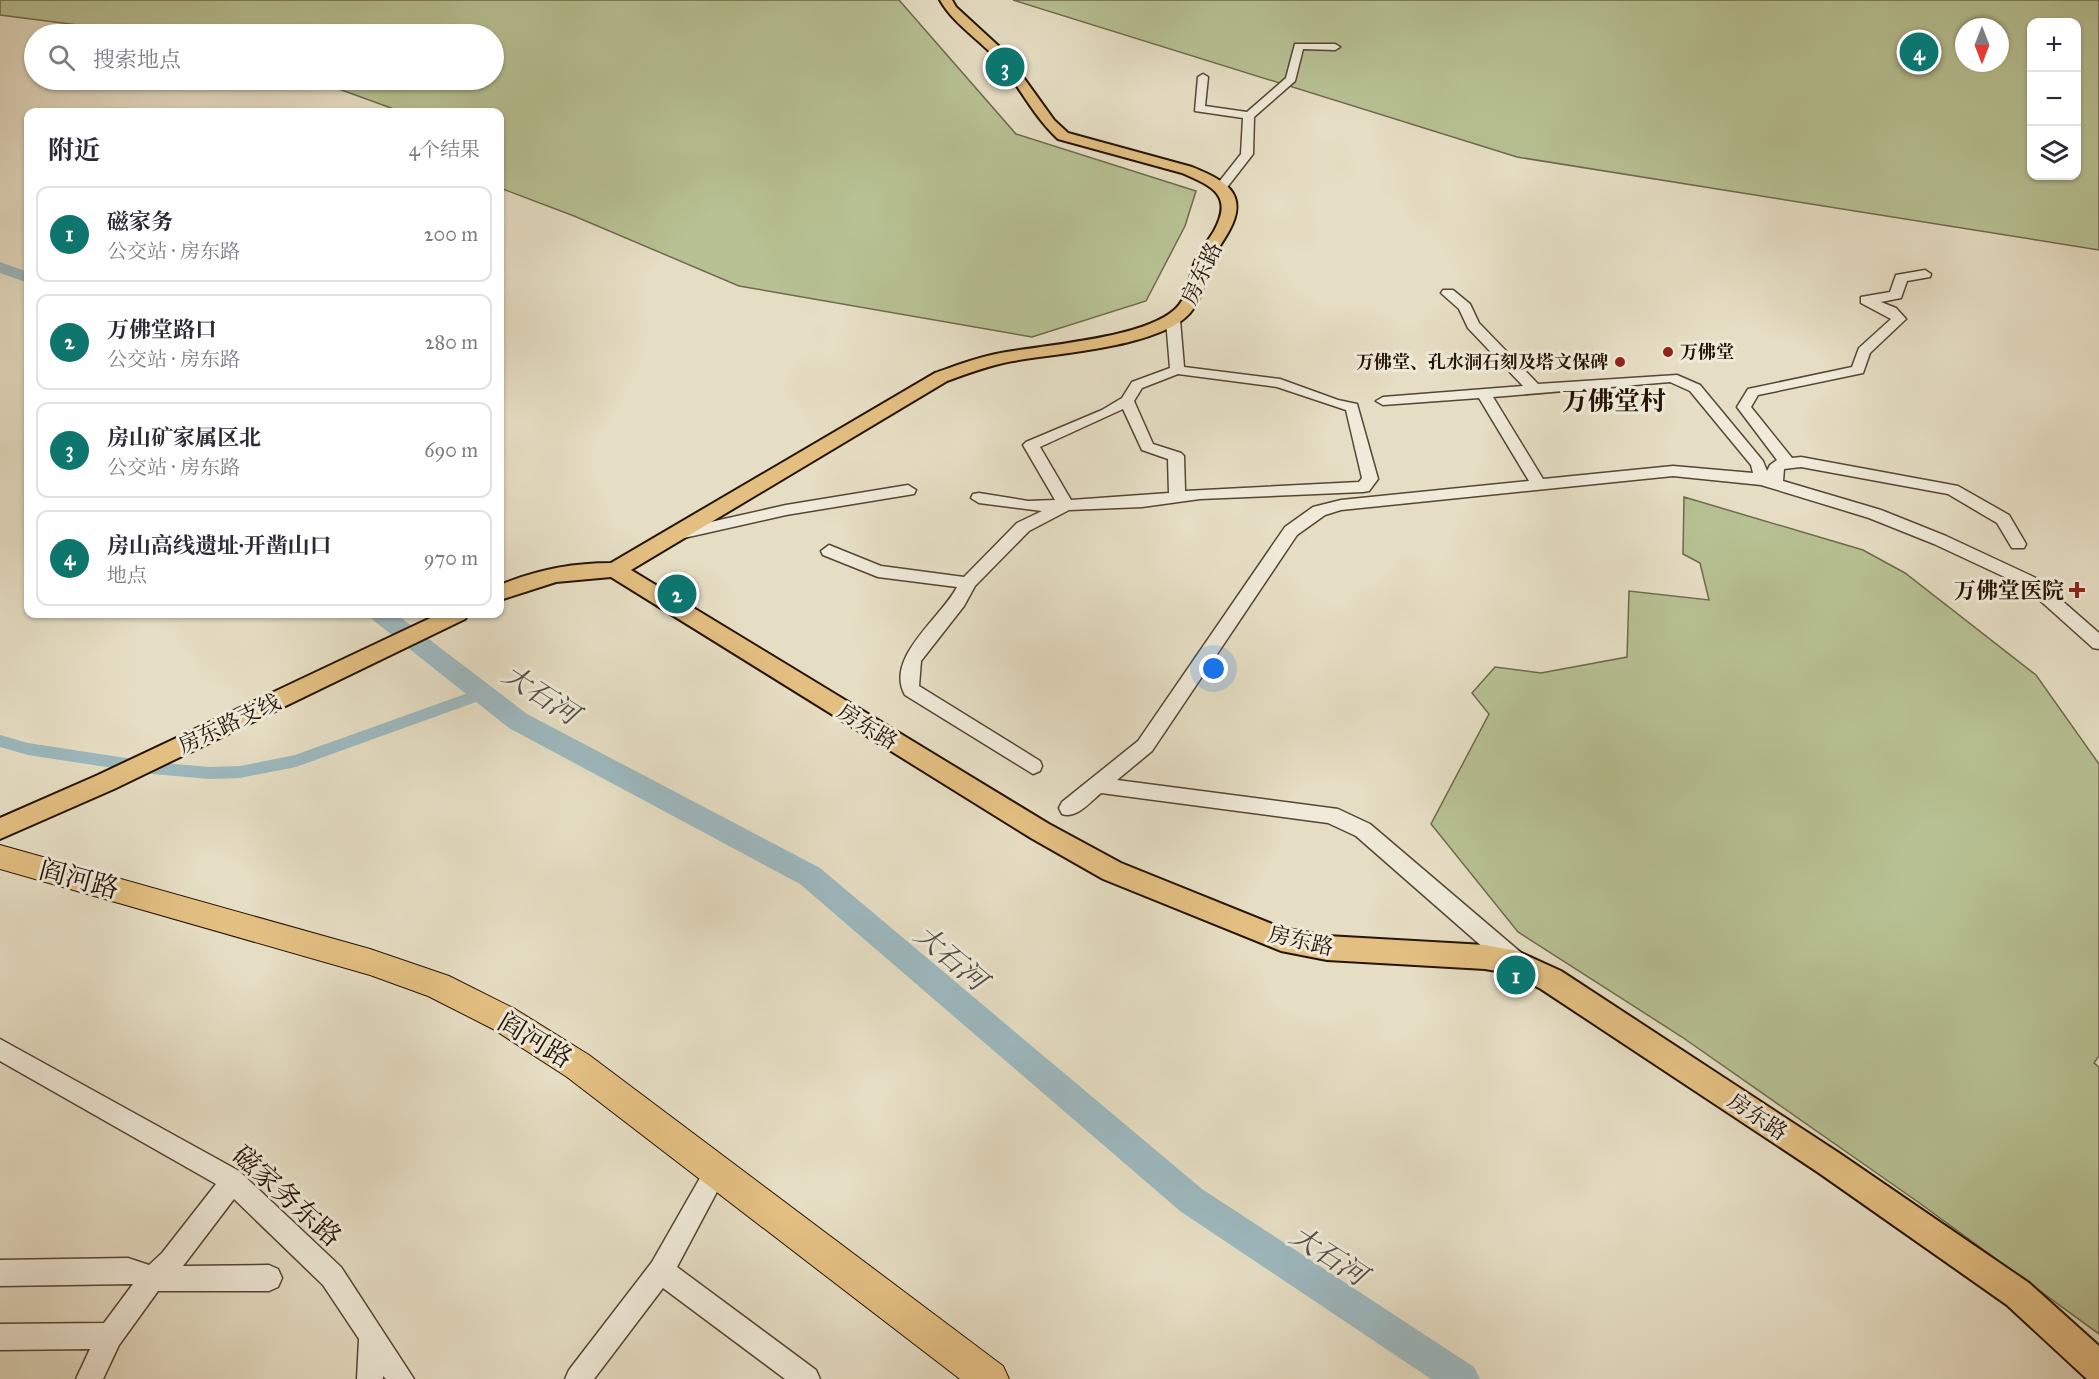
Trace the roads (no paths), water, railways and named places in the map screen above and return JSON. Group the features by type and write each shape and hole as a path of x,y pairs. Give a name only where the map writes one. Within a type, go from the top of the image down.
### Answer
{"highway":[{"name":"阎河路","path":"0,857 370,962 438,986 504,1020 578,1066 990,1379"}],"main road":[{"path":"946,0 951,9 1000,55 1049,123 1063,136 1193,173 1221,187"},
{"name":"房东路","path":"1221,187 1228,196 1231,206 1229,217 1203,264 1193,295 1183,311 1173,320 1133,334 993,360 941,377 615,570 1040,831 1112,871 1281,939 1327,948 1454,954 1517,963 1592,1006 1828,1163 2018,1294 2099,1368"},
{"path":"504,591 552,573 577,570 615,570"},
{"name":"房东路支线","path":"0,829 106,782 449,618"}],"street":[{"path":"1221,187 1247,154 1249,116 1291,79 1299,46 1335,47"},
{"path":"1203,77 1199,109 1236,112 1249,116"},
{"path":"1788,462 1744,407 1753,392 1858,370 1864,351 1899,319 1891,311 1866,300 1896,295 1901,278 1925,273"},
{"path":"1448,292 1465,307 1473,325 1535,390"},
{"path":"1173,320 1177,370"},
{"path":"979,498 1028,506 1066,505 1363,487 1370,479 1352,407 1335,404 1280,383 1177,370 1137,385 1127,401 1107,413 1031,445 1066,505"},
{"path":"1383,401 1485,395 1661,378 1681,380 1695,388 1758,464 1769,482"},
{"path":"1485,395 1538,483"},
{"path":"1127,401 1147,447 1176,456 1177,497"},
{"path":"1769,482 1775,468 1788,462 1815,464 1952,490 2003,519 2018,544"},
{"path":"1069,808 1145,746 1291,531 1319,511 1341,505 1538,483 1673,471 1712,472 1769,482 1907,525 2030,582 2098,640"},
{"path":"673,536 786,510 908,490"},
{"path":"1033,766 911,690 909,680 912,659 958,602 968,583 1023,527 1066,505"},
{"path":"829,551 878,571 968,583"},
{"path":"1098,785 1331,815 1363,830 1517,963"},
{"name":"磁家务东路","path":"0,1049 231,1179 332,1276 401,1379"},
{"path":"88,1379 110,1336 152,1279 171,1262 216,1205 231,1179"},
{"path":"578,1379 661,1271 708,1186"},
{"path":"0,1273 128,1270 152,1279 269,1278"},
{"path":"661,1271 807,1379"},
{"path":"0,1337 110,1336"},
{"path":"370,1379 372,1337"}],"waterway":[{"name":"大石河","path":"0,267 24,276"},
{"name":"大石河","path":"386,618 518,721 810,876 1191,1200 1462,1379"},
{"path":"0,741 28,749 152,768 210,773 240,772 296,761 482,694"}],"place":[{"name":"房山高线遗址·开凿山口","path":"1919,52"},
{"name":"房山矿家属区北","path":"1005,67"},
{"name":"万佛堂","path":"1668,352"},
{"name":"万佛堂、孔水洞石刻及塔文保碑","path":"1620,362"},
{"name":"万佛堂医院","path":"2077,590"},
{"name":"万佛堂路口","path":"677,594"},
{"name":"磁家务","path":"1516,975"}],"district":[{"name":"万佛堂村","path":"1614,401"}]}
